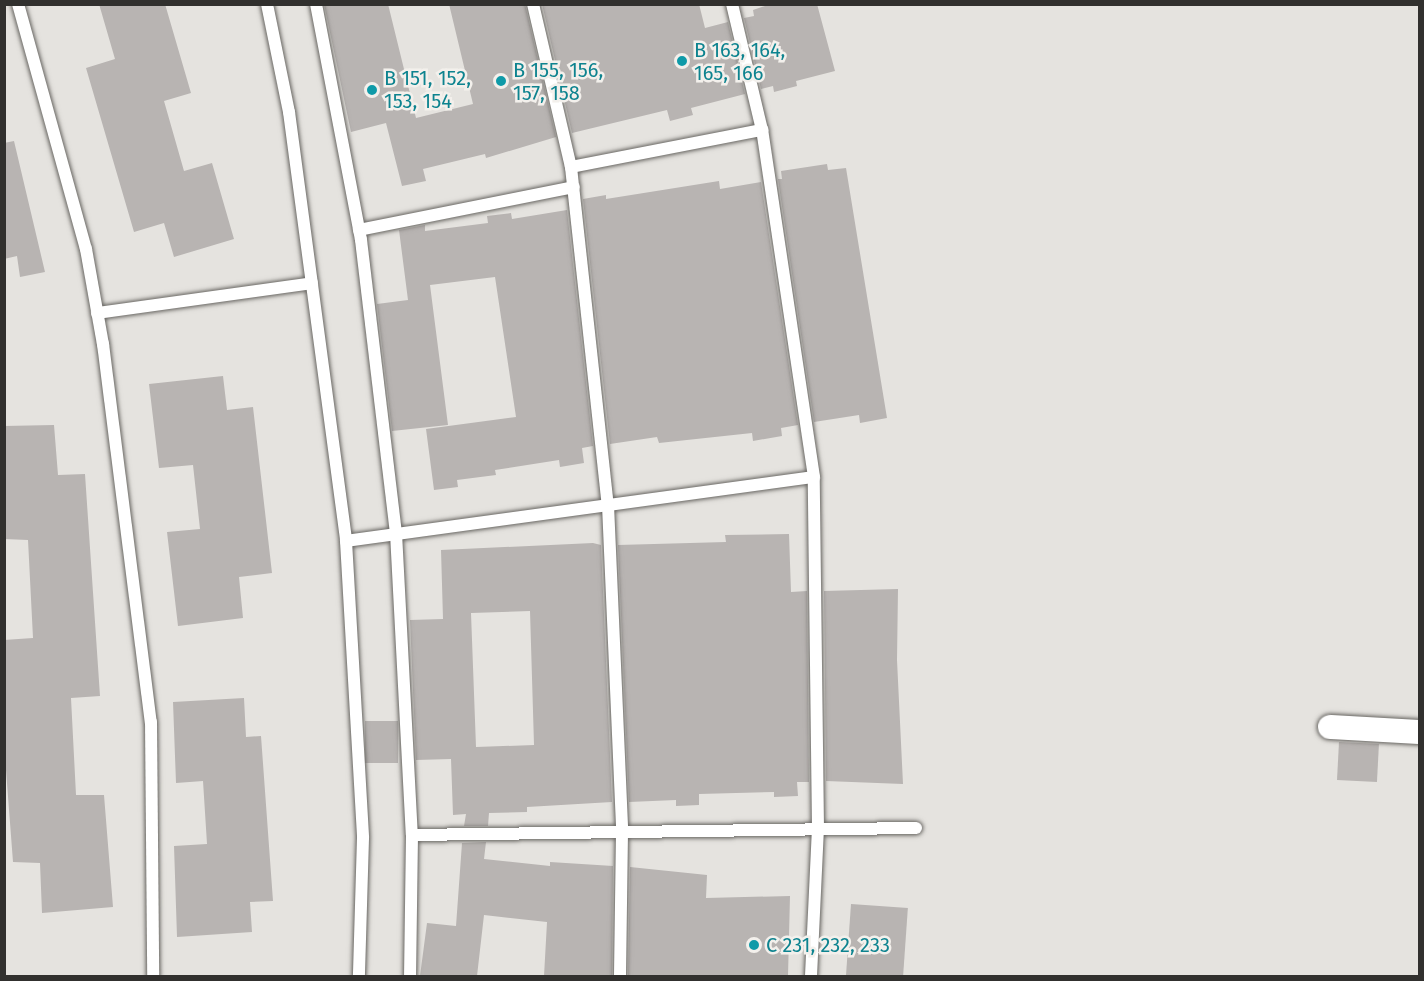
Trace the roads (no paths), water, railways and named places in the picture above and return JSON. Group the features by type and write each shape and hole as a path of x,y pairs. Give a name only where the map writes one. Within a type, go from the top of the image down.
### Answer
{"street":[{"path":"1330,727 1419,732"}],"lane":[{"path":"18,4 86,249 97,313 150,722 153,976"},
{"path":"267,4 289,112 346,541 363,838 359,976"},
{"path":"316,4 359,230 396,533 412,835 410,976"},
{"path":"533,4 572,167 608,505 622,832 621,976"},
{"path":"732,4 762,130 814,477 818,829 812,976"},
{"path":"572,167 762,130"},
{"path":"359,230 574,187"},
{"path":"97,313 312,283"},
{"path":"346,541 814,477"},
{"path":"412,835 916,828"}],"place":[{"name":"B 163, 164, 165, 166","path":"682,61"},
{"name":"B 155, 156, 157, 158","path":"501,81"},
{"name":"B 151, 152, 153, 154","path":"372,90"},
{"name":"C 231, 232, 233","path":"754,945"}]}
